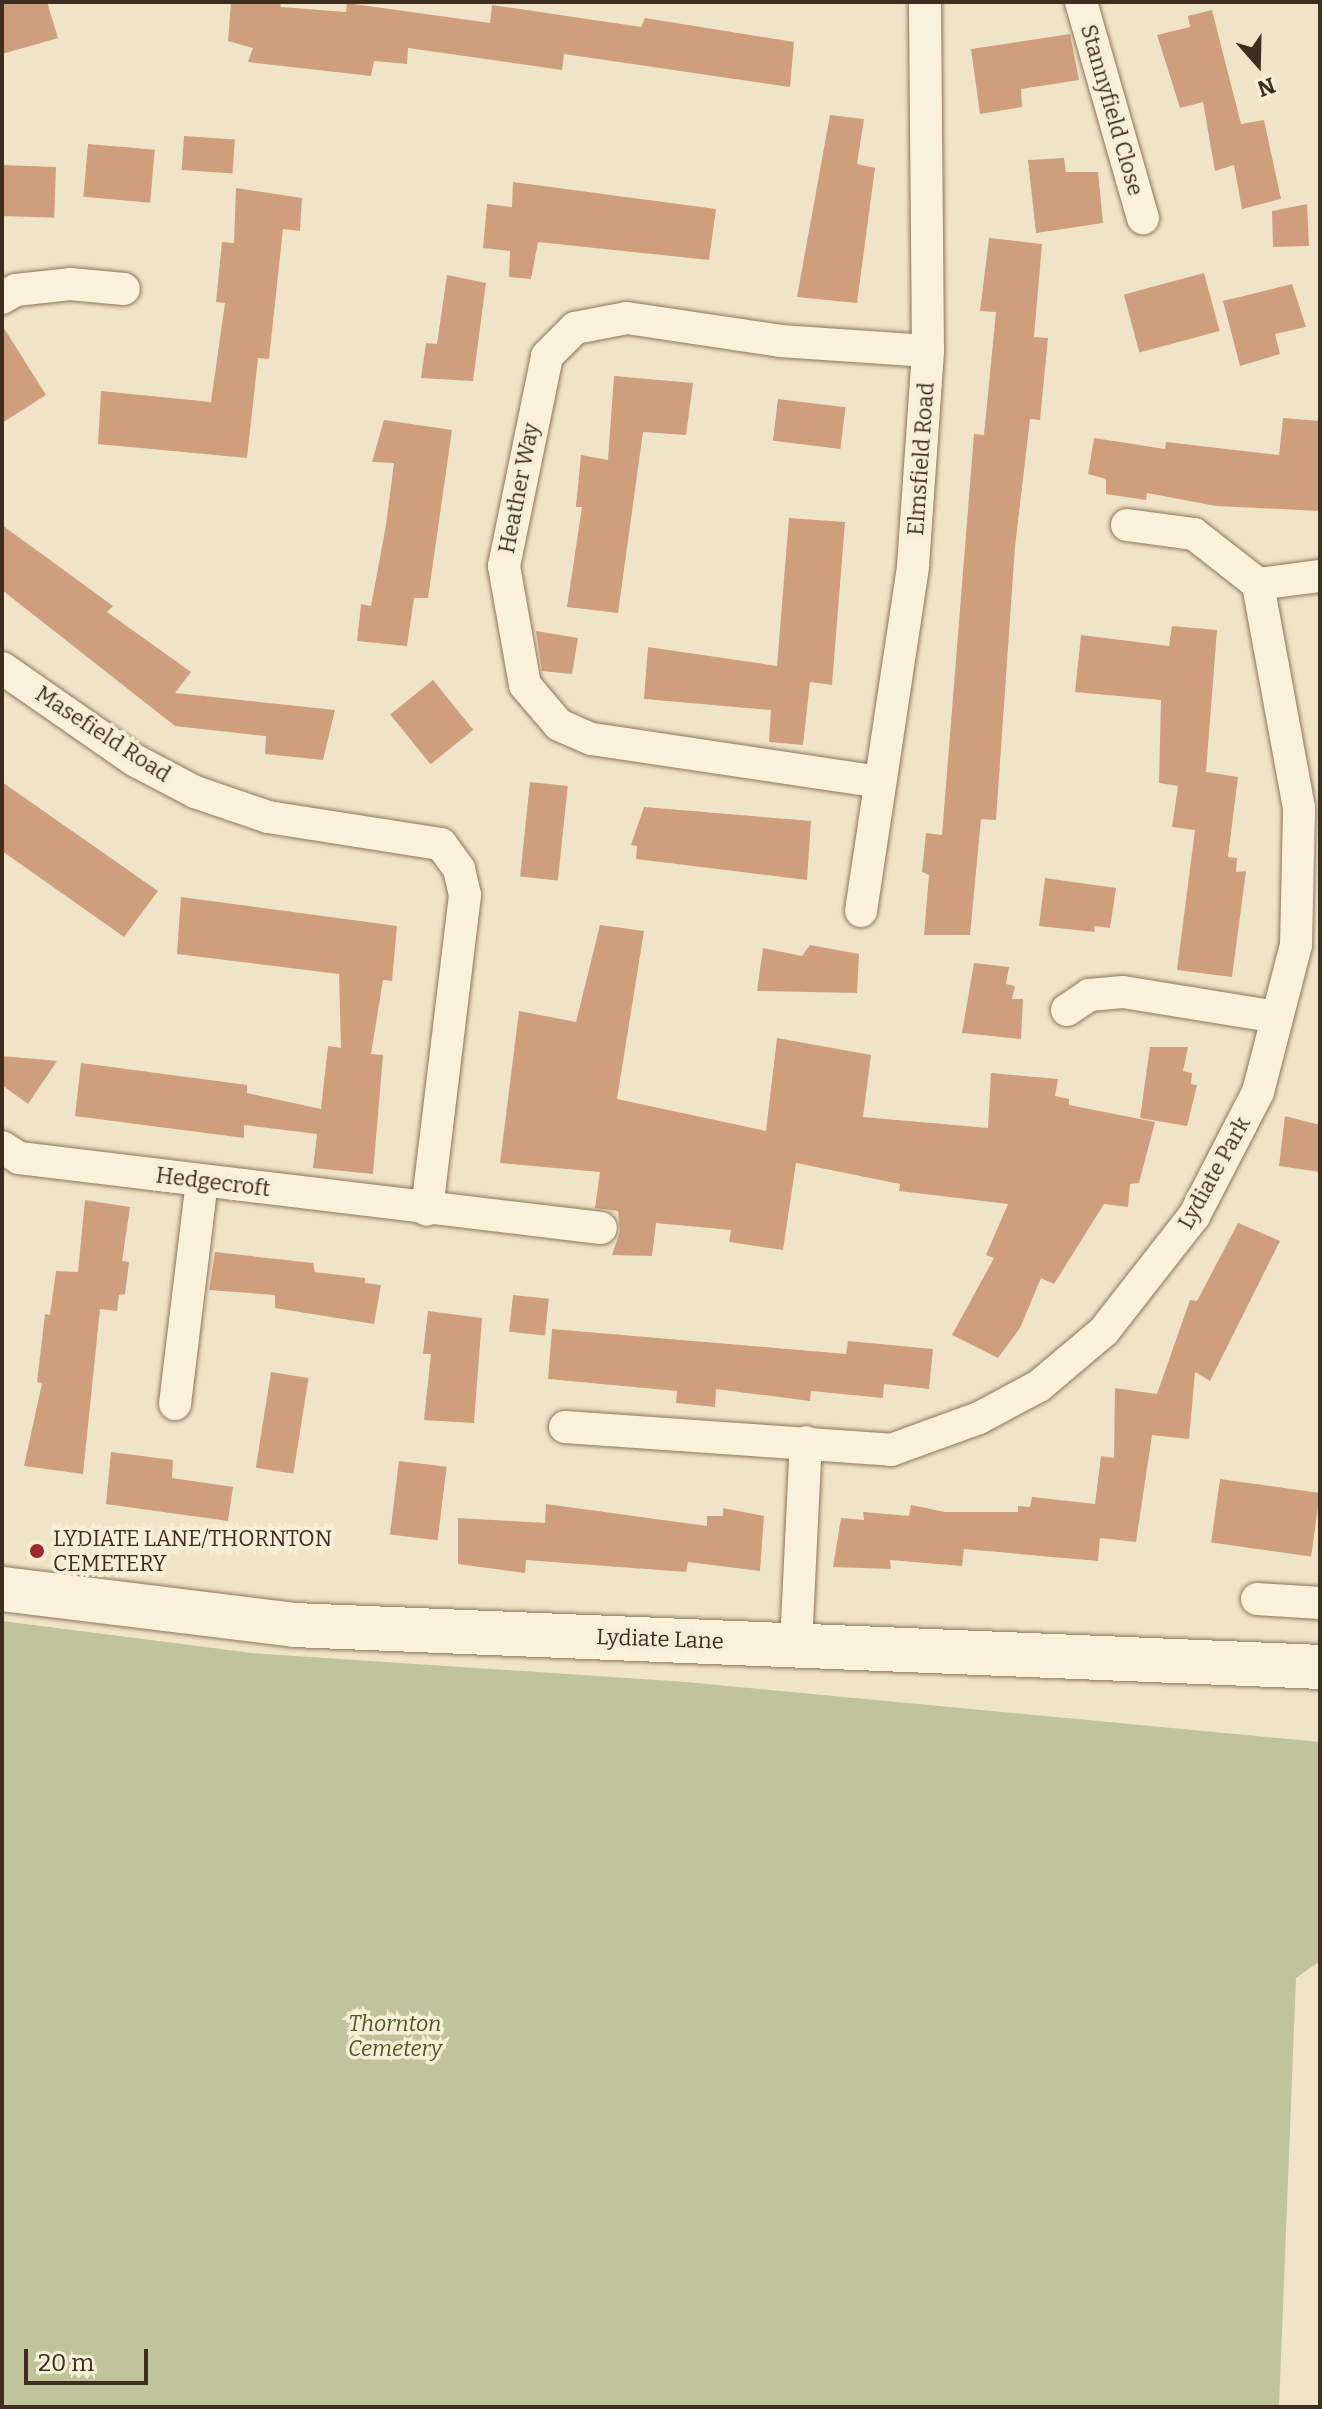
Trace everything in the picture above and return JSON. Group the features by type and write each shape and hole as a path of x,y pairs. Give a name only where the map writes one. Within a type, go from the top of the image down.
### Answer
{"main road":[{"name":"Lydiate Lane","path":"2,1589 294,1625 1320,1667"}],"street":[{"name":"Elmsfield Road","path":"861,911 913,566 928,351 925,2"},
{"name":"Stannyfield Close","path":"1081,2 1143,218"},
{"path":"2,298 16,290 70,284 124,289"},
{"name":"Heather Way","path":"880,782 591,739 559,725 525,685 504,566 547,356 575,328 627,318 780,341 928,351"},
{"path":"1127,525 1194,534 1258,584 1320,576"},
{"name":"Lydiate Park","path":"565,1427 891,1450 979,1418 1039,1386 1104,1331 1194,1216 1258,1092 1296,945 1299,808 1258,584"},
{"name":"Masefield Road","path":"2,668 136,761 195,792 268,817 441,844 459,869 465,895 427,1210"},
{"path":"1067,1010 1089,995 1123,992 1277,1017"},
{"name":"Hedgecroft","path":"2,1147 19,1158 427,1210 601,1228"},
{"path":"175,1404 202,1181"},
{"path":"796,1644 806,1442"},
{"path":"1257,1599 1320,1603"}],"green space":[{"name":"Thornton Cemetery","path":"2,1621 252,1653 686,1682 1320,1742 1320,1961 1296,1978 1279,2407 2,2407"}],"building":[{"path":"2,2 47,2 58,38 2,54"},
{"path":"231,2 280,2 281,7 346,12 347,3 490,23 492,5 641,27 645,18 794,42 790,87 564,54 562,70 408,48 407,64 374,61 371,76 248,62 253,48 228,41"},
{"path":"1212,10 1241,124 1264,120 1281,199 1242,209 1234,165 1215,171 1203,102 1180,108 1157,35 1190,27 1188,16"},
{"path":"1070,34 1079,80 1021,89 1022,107 980,114 971,49"},
{"path":"830,115 864,119 857,164 875,168 857,303 797,297"},
{"path":"184,136 235,140 233,173 182,170"},
{"path":"88,144 155,150 150,203 83,197"},
{"path":"1064,158 1066,172 1098,172 1103,223 1036,233 1028,160"},
{"path":"2,165 56,167 54,218 2,216"},
{"path":"513,182 716,209 709,260 538,242 531,279 509,277 510,251 483,248 487,204 512,207"},
{"path":"236,188 302,198 300,231 283,229 269,359 258,358 247,458 98,444 101,391 211,402 225,303 216,302 222,242 234,243"},
{"path":"1307,204 1309,246 1273,247 1272,211"},
{"path":"989,238 1042,244 1034,337 1048,338 1040,420 1030,419 1015,547 996,820 981,819 970,935 924,935 929,875 922,872 926,833 942,835 974,434 984,435 996,312 980,311"},
{"path":"1204,273 1220,331 1139,352 1124,294"},
{"path":"447,275 486,283 473,381 421,378 426,343 437,344"},
{"path":"1292,284 1306,327 1275,334 1280,354 1240,366 1223,301"},
{"path":"2,325 46,395 2,423"},
{"path":"614,376 693,383 686,435 643,432 618,613 567,607 582,507 576,507 581,455 608,460"},
{"path":"778,399 845,407 840,449 773,441"},
{"path":"1283,418 1320,421 1320,511 1216,506 1147,493 1146,500 1106,494 1106,479 1088,474 1094,438 1165,449 1166,442 1279,455"},
{"path":"384,420 452,430 428,598 414,598 407,646 357,641 361,604 371,606 394,463 372,462"},
{"path":"789,518 845,522 832,685 810,682 803,745 769,742 771,710 644,699 648,647 777,666"},
{"path":"2,525 113,606 107,612 191,672 175,693 335,710 323,760 265,754 266,736 175,726 2,590"},
{"path":"1172,626 1217,630 1206,772 1238,777 1228,857 1237,858 1236,872 1246,871 1232,977 1177,970 1195,830 1172,827 1178,786 1159,783 1161,700 1075,692 1081,635 1169,646"},
{"path":"536,631 578,638 572,674 542,671"},
{"path":"433,680 473,730 431,764 390,715"},
{"path":"2,782 158,891 124,937 2,851"},
{"path":"530,782 568,786 558,880 520,876"},
{"path":"644,807 811,821 807,880 636,859 637,846 631,845"},
{"path":"1045,878 1116,888 1110,928 1094,926 1095,932 1039,926"},
{"path":"181,897 397,926 392,981 383,980 371,1054 383,1055 373,1174 313,1168 317,1134 244,1125 244,1138 75,1116 81,1063 247,1085 247,1093 321,1109 328,1046 341,1048 339,974 177,954"},
{"path":"600,925 644,931 617,1099 766,1131 777,1038 871,1055 863,1117 988,1128 991,1073 1058,1079 1055,1096 1069,1099 1069,1105 1155,1122 1139,1183 1130,1184 1128,1207 1104,1204 1054,1284 1041,1278 1020,1328 998,1358 952,1335 994,1258 986,1255 1008,1204 899,1191 900,1184 796,1163 783,1250 729,1242 731,1230 656,1223 652,1256 612,1255 620,1231 618,1211 595,1208 600,1172 500,1163 519,1011 576,1022"},
{"path":"810,945 859,954 857,993 757,991 763,948 802,956"},
{"path":"974,963 1009,967 1006,984 1015,986 1012,999 1023,999 1021,1039 962,1033"},
{"path":"1150,1047 1188,1047 1183,1071 1192,1073 1191,1084 1197,1085 1187,1126 1140,1118"},
{"path":"2,1056 57,1061 28,1104 2,1085"},
{"path":"1285,1116 1320,1125 1320,1172 1279,1166"},
{"path":"85,1200 130,1207 122,1261 129,1262 125,1294 119,1295 117,1311 100,1309 83,1474 24,1466 42,1383 37,1382 45,1314 50,1315 56,1271 78,1272"},
{"path":"1238,1223 1280,1241 1210,1381 1195,1372 1189,1439 1152,1435 1136,1542 1100,1538 1098,1561 964,1549 962,1566 890,1560 891,1569 833,1567 841,1518 864,1520 863,1512 909,1516 911,1505 945,1512 1018,1512 1018,1506 1030,1507 1032,1497 1095,1504 1101,1456 1114,1458 1115,1388 1157,1394 1190,1300 1197,1301"},
{"path":"215,1252 313,1263 315,1272 365,1278 365,1283 381,1285 374,1324 275,1308 275,1295 209,1290"},
{"path":"513,1295 549,1299 545,1336 509,1332"},
{"path":"428,1311 482,1318 474,1423 424,1420 431,1354 423,1354"},
{"path":"552,1329 846,1354 848,1341 933,1349 929,1389 884,1384 883,1398 811,1391 810,1401 716,1389 715,1407 676,1403 677,1391 548,1379"},
{"path":"271,1372 309,1378 293,1474 256,1468"},
{"path":"111,1452 173,1460 172,1478 233,1487 228,1521 106,1504"},
{"path":"399,1461 447,1467 438,1540 390,1534"},
{"path":"1220,1479 1320,1493 1311,1556 1211,1542"},
{"path":"546,1504 707,1526 707,1516 723,1516 723,1508 764,1516 760,1571 688,1562 686,1572 526,1560 525,1573 458,1564 458,1518 545,1523"}],"place":[{"name":"LYDIATE LANE/THORNTON CEMETERY","path":"37,1551"}]}
